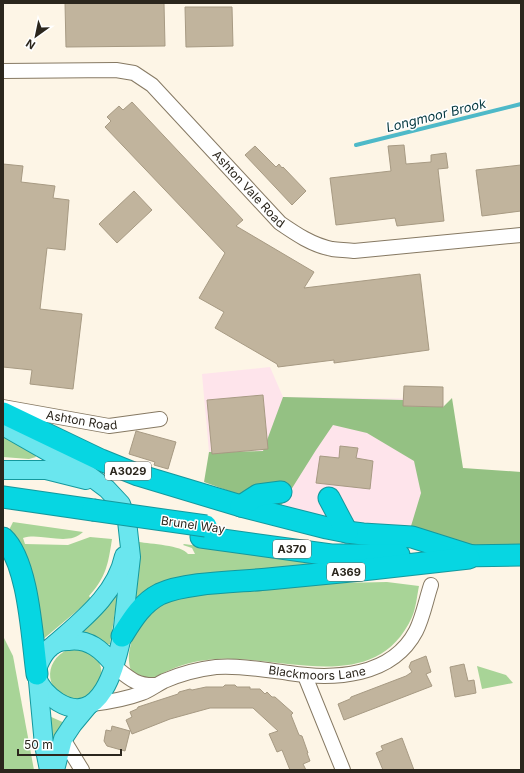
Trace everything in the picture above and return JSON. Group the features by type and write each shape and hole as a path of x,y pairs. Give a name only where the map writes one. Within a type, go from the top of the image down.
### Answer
{"highway":[{"name":"A3029","path":"3,413 101,460 138,474 241,506 347,532 412,537 478,556"},
{"path":"241,506 258,495 281,492"},
{"name":"Brunel Way","path":"3,497 91,516 203,532 331,555 521,555"},
{"path":"329,498 347,532"},
{"name":"Brunel Way","path":"3,511 91,516"},
{"path":"3,538 13,550 21,571 37,676"},
{"name":"A369","path":"122,636 137,612 144,605 160,595 170,591 208,584 367,570 478,556"}],"main road":[{"name":"A3029","path":"3,426 87,474 107,489 120,504 127,521 128,535"},
{"name":"A3029","path":"3,470 46,470 86,481 107,489"},
{"name":"A369","path":"55,770 63,739 72,724 101,695 114,666 122,636 131,557 128,535"},
{"path":"49,770 44,745 37,676 38,667 46,653 92,610 111,586 120,572 128,535"},
{"path":"55,644 75,640 87,642 107,656 114,666"},
{"path":"37,676 48,694 62,704 79,708 90,705"}],"street":[{"name":"Ashton Vale Road","path":"3,71 116,70 134,73 152,84 280,223 301,237 318,245 332,249 354,251 521,235"},
{"name":"Ashton Road","path":"3,407 109,426 160,419"},
{"name":"Blackmoors Lane","path":"90,705 133,696 156,685 190,672 217,667 306,676 333,676 377,667 394,657 408,643 416,630 431,585"},
{"name":"Blackmoors Lane","path":"114,666 132,681 146,685 156,685"},
{"path":"306,676 343,770"},
{"path":"63,739 82,770"}],"shaded area":[{"path":"270,367 283,397 440,399 423,527 345,522 279,509 284,451 209,452 202,374"}],"green space":[{"path":"283,397 403,400 404,406 443,407 452,398 463,468 521,472 521,550 461,549 411,526 421,493 414,461 367,433 333,425 279,509 204,482 209,452 263,451"},
{"path":"3,436 33,451 36,457 29,459 3,457"},
{"path":"13,522 83,532 77,536 62,539 38,537 23,538 25,544 68,545 90,537 112,539 103,576 89,596 91,599 41,641 7,534"},
{"path":"139,542 165,545 185,551 188,554 195,554 192,548 183,545 184,544 338,564 130,605"},
{"path":"387,582 419,586 412,617 396,642 376,657 352,664 326,666 298,665 243,659 211,659 181,665 152,679 142,678 135,675 131,670 129,663 129,651 138,628 153,609 179,596 287,584"},
{"path":"118,593 110,644 105,645 75,633"},
{"path":"3,636 13,656 34,770 3,770"},
{"path":"69,649 89,653 97,659 100,664 102,678 90,697 77,700 65,697 57,692 53,685 50,678 54,661 60,654"},
{"path":"477,666 506,675 513,683 482,689"},
{"path":"49,716 67,724 52,748"}],"building":[{"path":"65,3 164,3 165,46 66,47"},
{"path":"185,7 232,7 233,46 186,47"},
{"path":"132,102 243,220 236,226 314,272 304,288 420,274 429,350 334,363 334,360 278,367 277,364 215,328 224,312 199,298 225,253 105,127 111,121 107,117 119,106 123,110"},
{"path":"404,145 406,164 431,162 431,155 446,153 448,168 438,169 444,221 397,226 395,218 336,225 330,178 391,171 388,146"},
{"path":"255,146 276,167 279,164 282,168 283,167 306,191 292,205 245,155"},
{"path":"3,164 23,166 21,182 55,186 53,198 69,200 65,250 47,248 40,309 82,314 73,389 30,384 32,370 3,367"},
{"path":"521,165 521,211 482,216 476,170"},
{"path":"134,191 152,210 117,243 99,224"},
{"path":"404,386 443,387 443,407 403,406"},
{"path":"263,395 268,449 212,454 207,400"},
{"path":"136,431 176,442 168,469 154,465 155,462 129,454"},
{"path":"340,446 358,448 356,458 373,461 370,489 316,483 320,456 339,458"},
{"path":"426,656 431,672 426,674 432,686 344,720 338,704 350,699 351,697 406,676 412,672 409,667 411,662"},
{"path":"464,664 468,681 474,680 476,693 455,697 450,667"},
{"path":"225,685 260,689 265,694 267,692 272,697 275,697 293,713 291,715 299,735 302,736 310,761 303,764 306,770 290,770 282,750 277,752 269,734 278,731 253,708 210,708 170,719 132,734 126,720 132,717 130,712 138,707 190,689 223,687"},
{"path":"112,726 130,731 125,751 107,746 104,741 106,730 111,731"},
{"path":"402,738 414,770 383,770 376,753 383,750 381,746"}],"waterway":[{"name":"Longmoor Brook","path":"356,145 521,104"}]}
